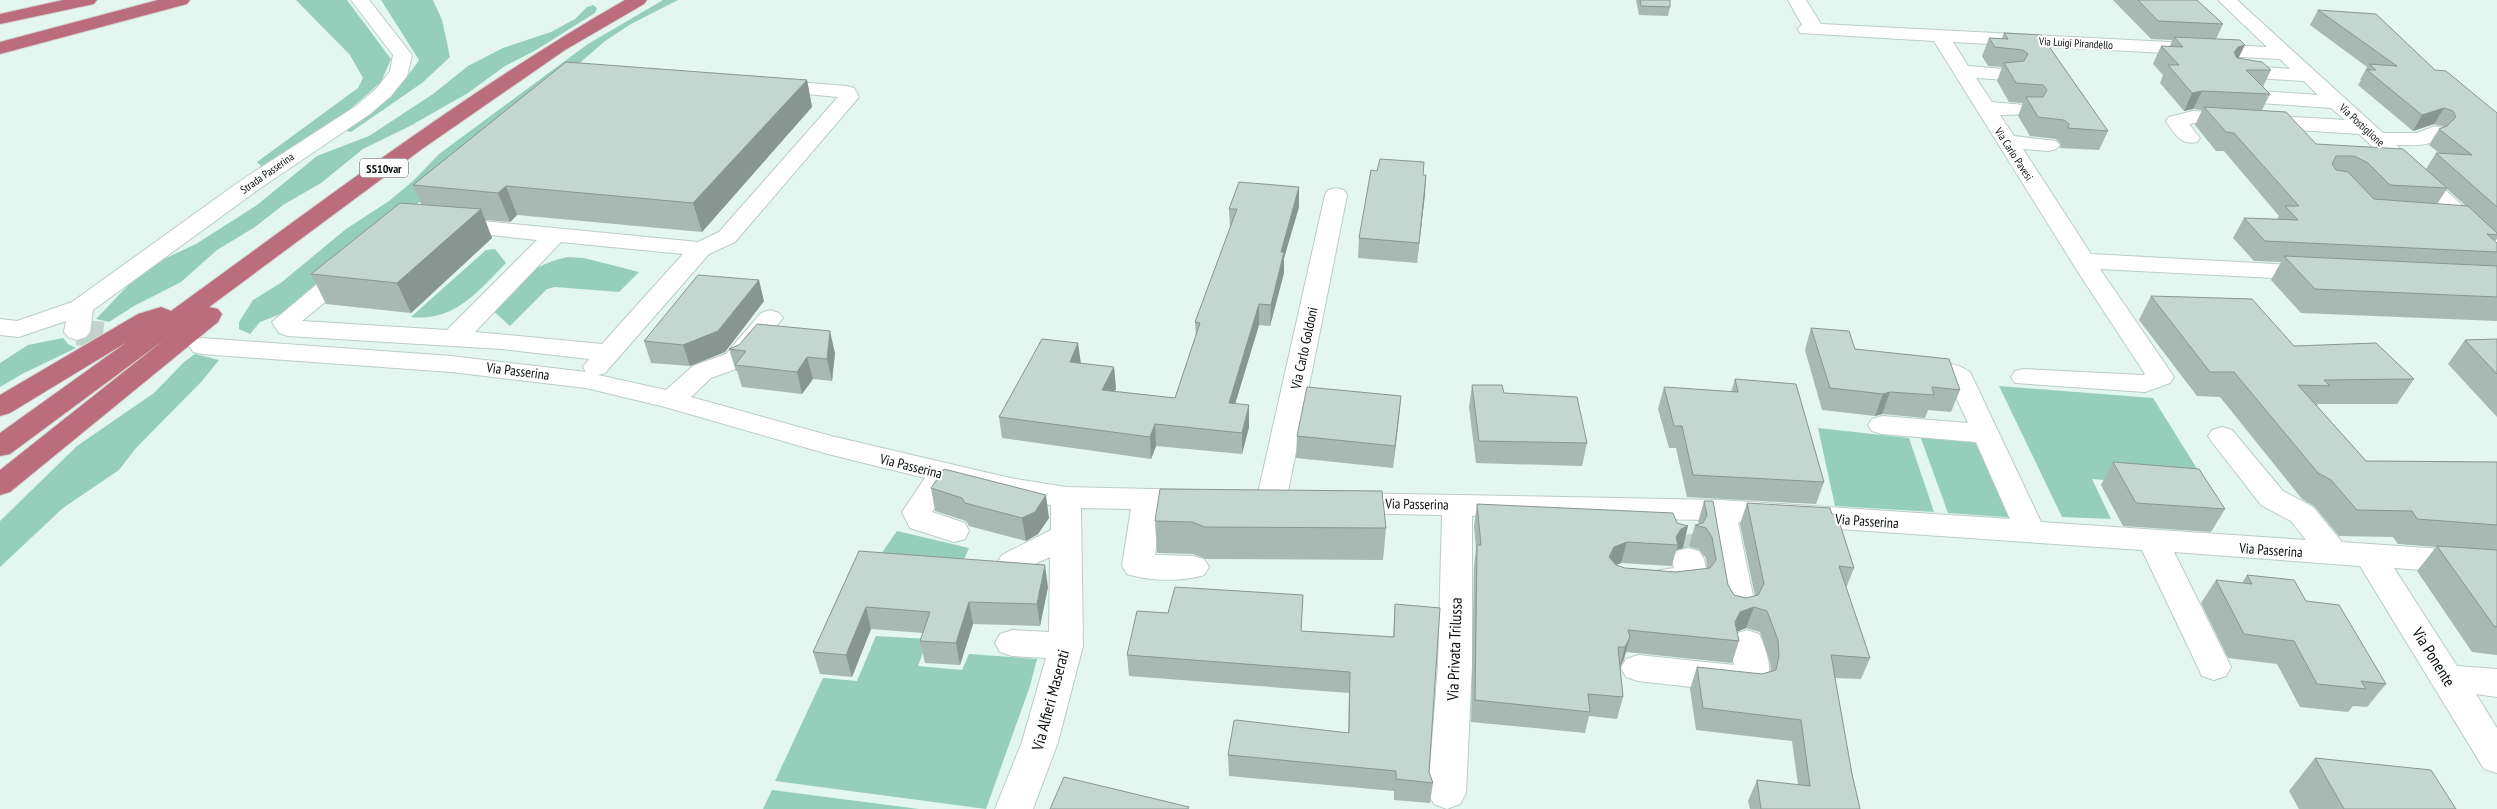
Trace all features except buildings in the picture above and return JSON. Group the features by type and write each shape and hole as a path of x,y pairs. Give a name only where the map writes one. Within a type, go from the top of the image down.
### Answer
{"highway":[{"path":"0,19 88,0"},
{"path":"0,30 141,0"},
{"path":"0,48 129,12 181,0"},
{"name":"SS10var","path":"0,447 416,145 558,46 638,0"},
{"path":"0,407 147,319 204,298 209,317 0,485"}],"street":[{"name":"Strada Passerina","path":"0,328 19,329 81,308 250,184 362,110 384,92 400,72 402,55 360,0"},
{"name":"Via Luigi Pirandello","path":"1797,0 1811,29 2286,54"},
{"name":"Via Postiglione","path":"2227,0 2497,250"},
{"name":"Via Carlo Pavesi","path":"1939,35 2086,267 2161,377 2145,384 2024,376"},
{"path":"1962,71 2009,74"},
{"path":"2237,71 2309,76"},
{"path":"586,380 608,352 701,249 727,237 849,96 847,92 749,85"},
{"path":"2261,97 2338,102"},
{"path":"1985,108 2028,110"},
{"path":"2190,138 2176,121 2193,117 2421,139 2435,132"},
{"path":"2007,142 2049,145"},
{"name":"Via Carlo Goldoni","path":"1271,502 1336,195"},
{"path":"2432,216 2463,218"},
{"path":"426,223 701,249"},
{"path":"454,338 555,235"},
{"path":"368,255 286,322 288,328 502,341 608,352"},
{"path":"2086,267 2331,274"},
{"path":"77,332 81,308"},
{"path":"671,400 702,372 735,360 770,318"},
{"name":"Via Passerina","path":"202,346 451,364 586,380 671,400 828,445 943,474 1066,497 1457,505 1684,534 1721,510 2371,557 2497,564"},
{"path":"1889,366 1953,372 1961,378 2031,532"},
{"path":"1882,425 1986,434"},
{"path":"2222,436 2272,498 2302,514 2334,554"},
{"path":"943,474 917,512 921,521 954,532"},
{"name":"Via Alfieri Maserati","path":"1014,809 1040,742 1066,646 1066,497"},
{"path":"1147,500 1138,566 1193,568"},
{"name":"Via Privata Trilussa","path":"1447,793 1455,665 1457,505"},
{"path":"1721,510 1740,606"},
{"path":"1632,577 1692,580 1684,534"},
{"path":"1013,563 1066,535"},
{"path":"2154,541 2214,667"},
{"name":"Via Ponente","path":"2371,557 2497,758"},
{"path":"1012,643 1066,646"},
{"path":"1638,668 1754,681 1747,643"},
{"path":"2447,678 2497,683"}],"green space":[{"path":"296,0 347,0 391,59 381,82 348,111 290,150 261,166 257,162 358,88 363,78 350,55"},
{"path":"381,0 433,0 442,20 450,57 422,83 351,132 343,130 375,107 394,90 419,60"},
{"path":"663,0 678,0 631,24 605,41 431,193 318,282 283,313 260,322 250,334 239,329 239,322 253,300 282,282 346,229 389,201 413,181 439,154 588,44"},
{"path":"593,5 597,8 595,13 536,50 505,66 468,93 410,126 363,149 321,183 283,205 255,227 217,250 181,282 134,306 109,322 96,319 137,276 164,259 196,244 257,205 317,156 369,136 433,94 468,66 503,48 551,32 575,19 587,7"},
{"path":"495,249 506,263 475,294 453,309 440,315 411,317 486,250"},
{"path":"568,257 584,258 639,272 619,292 555,287 547,289 510,326 491,309 525,276 543,265"},
{"path":"63,338 68,344 76,348 22,374 0,387 0,363 28,345"},
{"path":"195,354 219,360 202,381 136,448 119,470 63,508 0,567 0,521 77,446 154,393 184,362"},
{"path":"1999,386 2153,398 2209,488 2092,479 2111,519 2062,517"},
{"path":"1818,428 1909,438 1934,512 1835,506"},
{"path":"1919,433 1979,438 2018,518 1948,513"},
{"path":"897,531 969,548 943,607 874,564"},
{"path":"876,636 928,639 918,666 962,670 969,654 1037,659 1030,686 986,809 775,781 823,678 857,681"},
{"path":"772,790 919,809 763,809"}],"tunnel":[{"path":"77,332 139,339"},
{"path":"1684,535 1688,559"}]}
